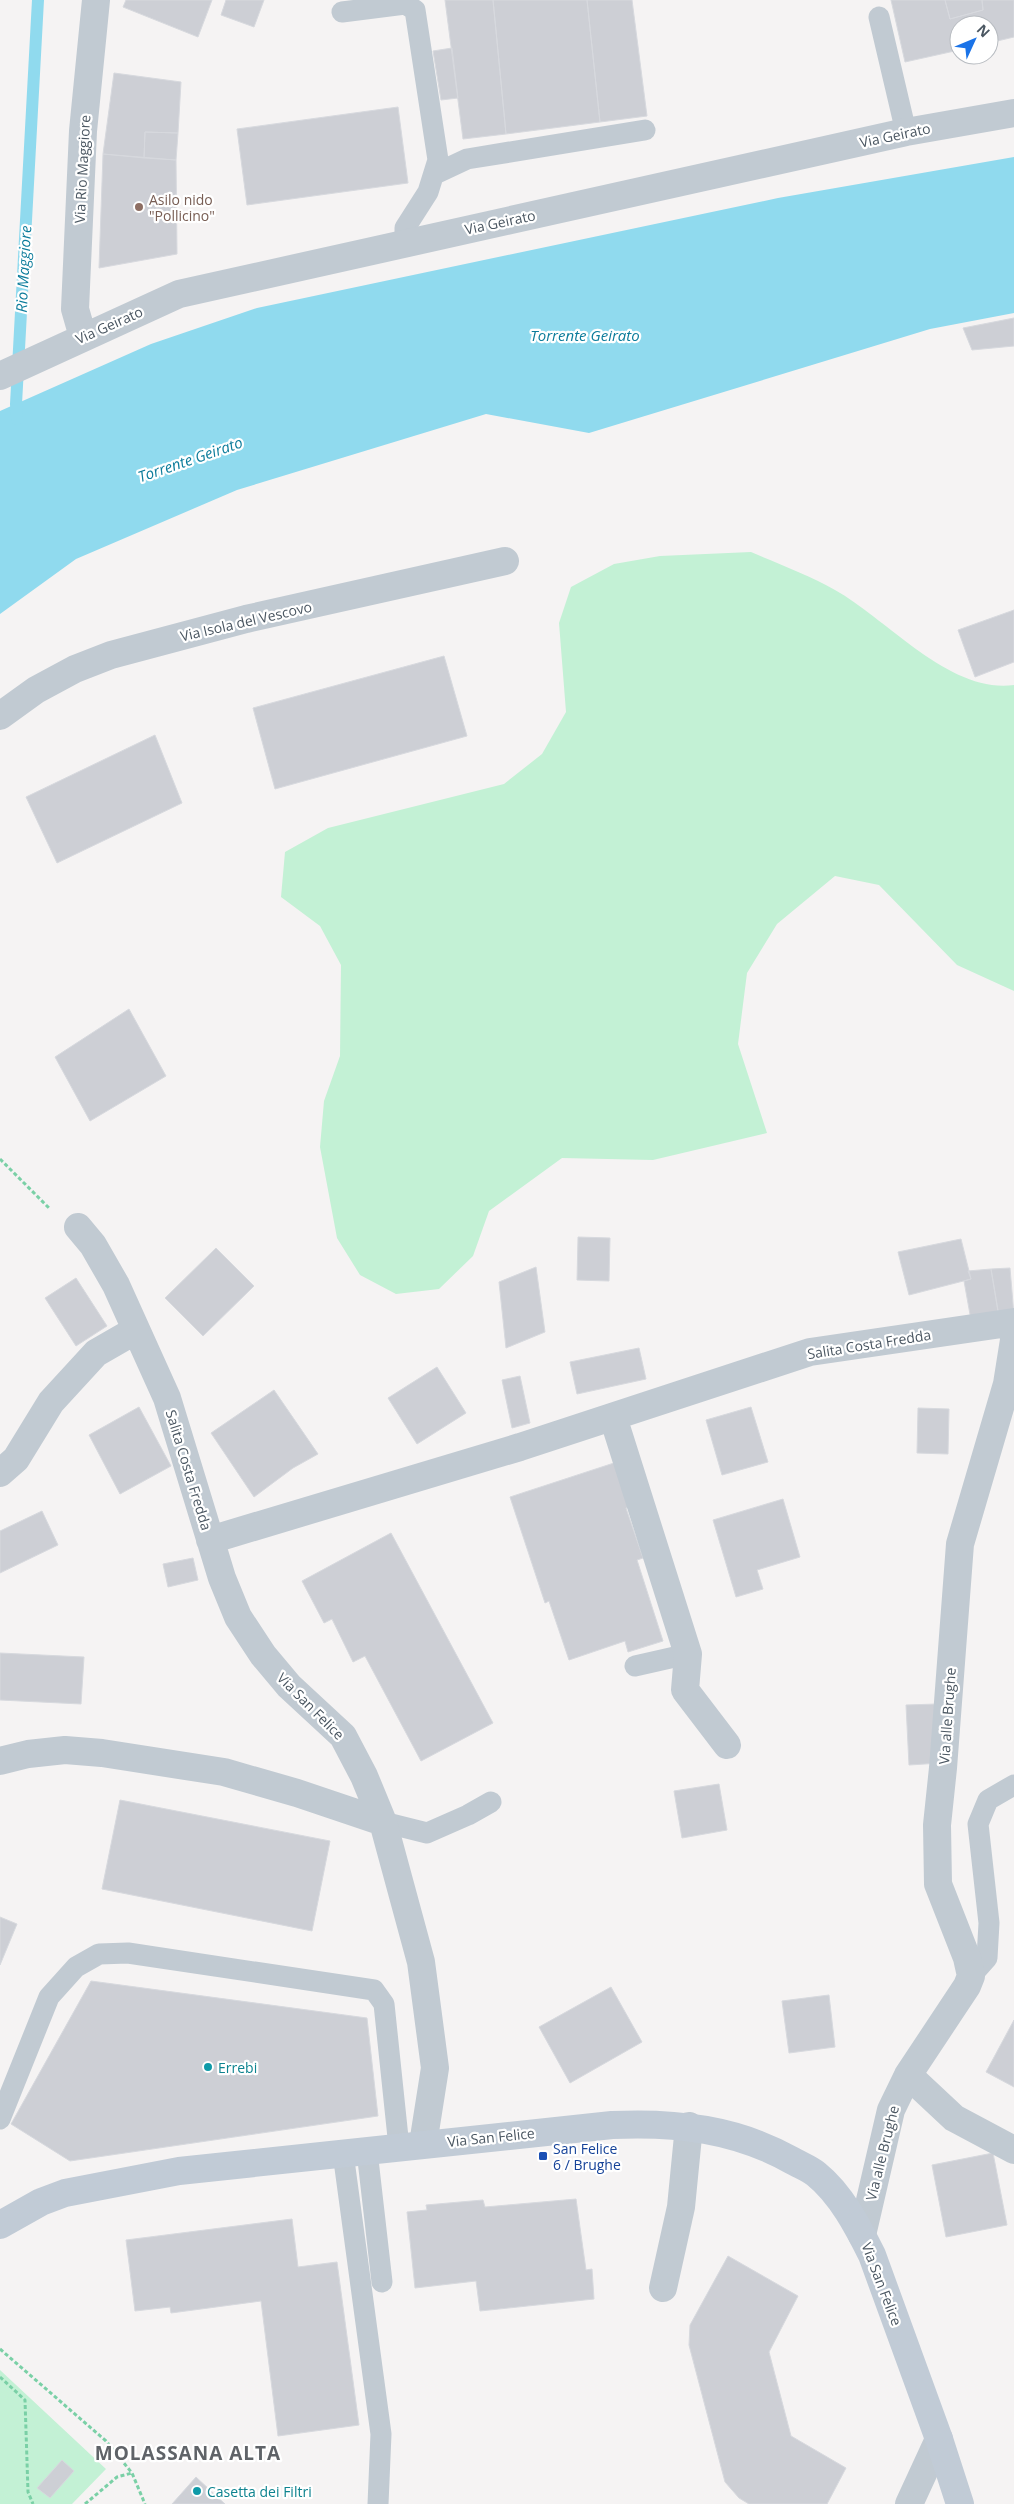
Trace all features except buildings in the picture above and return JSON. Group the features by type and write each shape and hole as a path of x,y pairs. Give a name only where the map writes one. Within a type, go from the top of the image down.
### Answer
{"street":[{"name":"Via Rio Maggiore","path":"73,341 83,131 96,0"},
{"name":"Via Geirato","path":"0,376 73,341 180,294 405,242 906,132 1014,113"},
{"name":"Via Isola del Vescovo","path":"0,716 36,690 75,669 111,655 246,619 505,561"},
{"name":"Salita Costa Fredda","path":"78,1227 93,1245 116,1285 167,1398 210,1540 294,1513 420,1478 810,1352 1014,1322"},
{"path":"0,1473 16,1459 51,1402 96,1352 136,1330"},
{"name":"Via alle Brughe","path":"862,2235 891,2110 908,2075 967,1986 971,1976 967,1958 938,1884 937,1825 944,1768 960,1544 1007,1384 1014,1340"},
{"path":"612,1417 688,1654 684,1690 727,1745"},
{"name":"Via San Felice","path":"210,1540 238,1617 263,1655 289,1686 343,1736 364,1776 383,1822 421,1962 435,2068 411,2146"},
{"path":"0,1761 28,1754 65,1750 102,1753 224,1772 297,1793 383,1822"},
{"path":"908,2075 954,2118 1014,2150"},
{"name":"Via San Felice","path":"0,2225 41,2202 65,2193 179,2171 612,2125 653,2123 689,2126 726,2134 759,2144 816,2174 838,2197 872,2255 939,2439 960,2504"},
{"path":"664,2288 681,2207 689,2126"},
{"path":"909,2504 939,2439"}],"lane":[{"path":"342,12 405,4 415,10 438,160 428,192 405,228 405,242"},
{"path":"879,17 906,132"},
{"path":"435,174 467,159 645,130"},
{"path":"635,1666 688,1654"},
{"path":"971,1976 988,1958 989,1923 978,1824 988,1800 1014,1785"},
{"path":"383,1822 427,1832 468,1816 491,1802"},
{"path":"0,2119 49,1997 76,1967 99,1954 128,1953 374,1990 384,2004 411,2146"},
{"path":"355,2152 382,2282"},
{"path":"355,2152 381,2434 378,2504"}],"path":[{"path":"0,1159 61,1220 78,1227"},
{"path":"0,2349 106,2441 132,2473 145,2504"},
{"path":"0,2377 26,2400 28,2492 33,2504"},
{"path":"85,2504 118,2477 132,2473"}],"green space":[{"path":"751,552 835,590 943,667 966,678 990,685 1014,685 1014,991 957,965 879,885 835,876 777,924 747,973 738,1044 767,1133 653,1160 562,1158 489,1211 473,1256 439,1289 396,1294 360,1275 337,1238 320,1147 324,1101 340,1056 341,965 320,926 281,897 285,852 328,828 504,784 542,754 566,712 559,623 571,587 614,564 660,556"},
{"path":"0,2370 106,2469 72,2504 0,2504"}],"water":[{"name":"Torrente Geirato","path":"1014,157 1014,313 930,329 589,433 486,414 237,490 76,559 0,614 0,411 151,344 257,308 778,198"}],"waterway":[{"name":"Rio Maggiore","path":"17,419 16,404 38,0"}],"place":[{"name":"Asilo nido \"Pollicino\"","path":"139,207"},
{"name":"Errebi","path":"208,2067"},
{"name":"San Felice 6 / Brughe","path":"543,2156"},
{"name":"Casetta dei Filtri","path":"197,2491"}],"district":[{"name":"MOLASSANA ALTA","path":"188,2453"}]}
